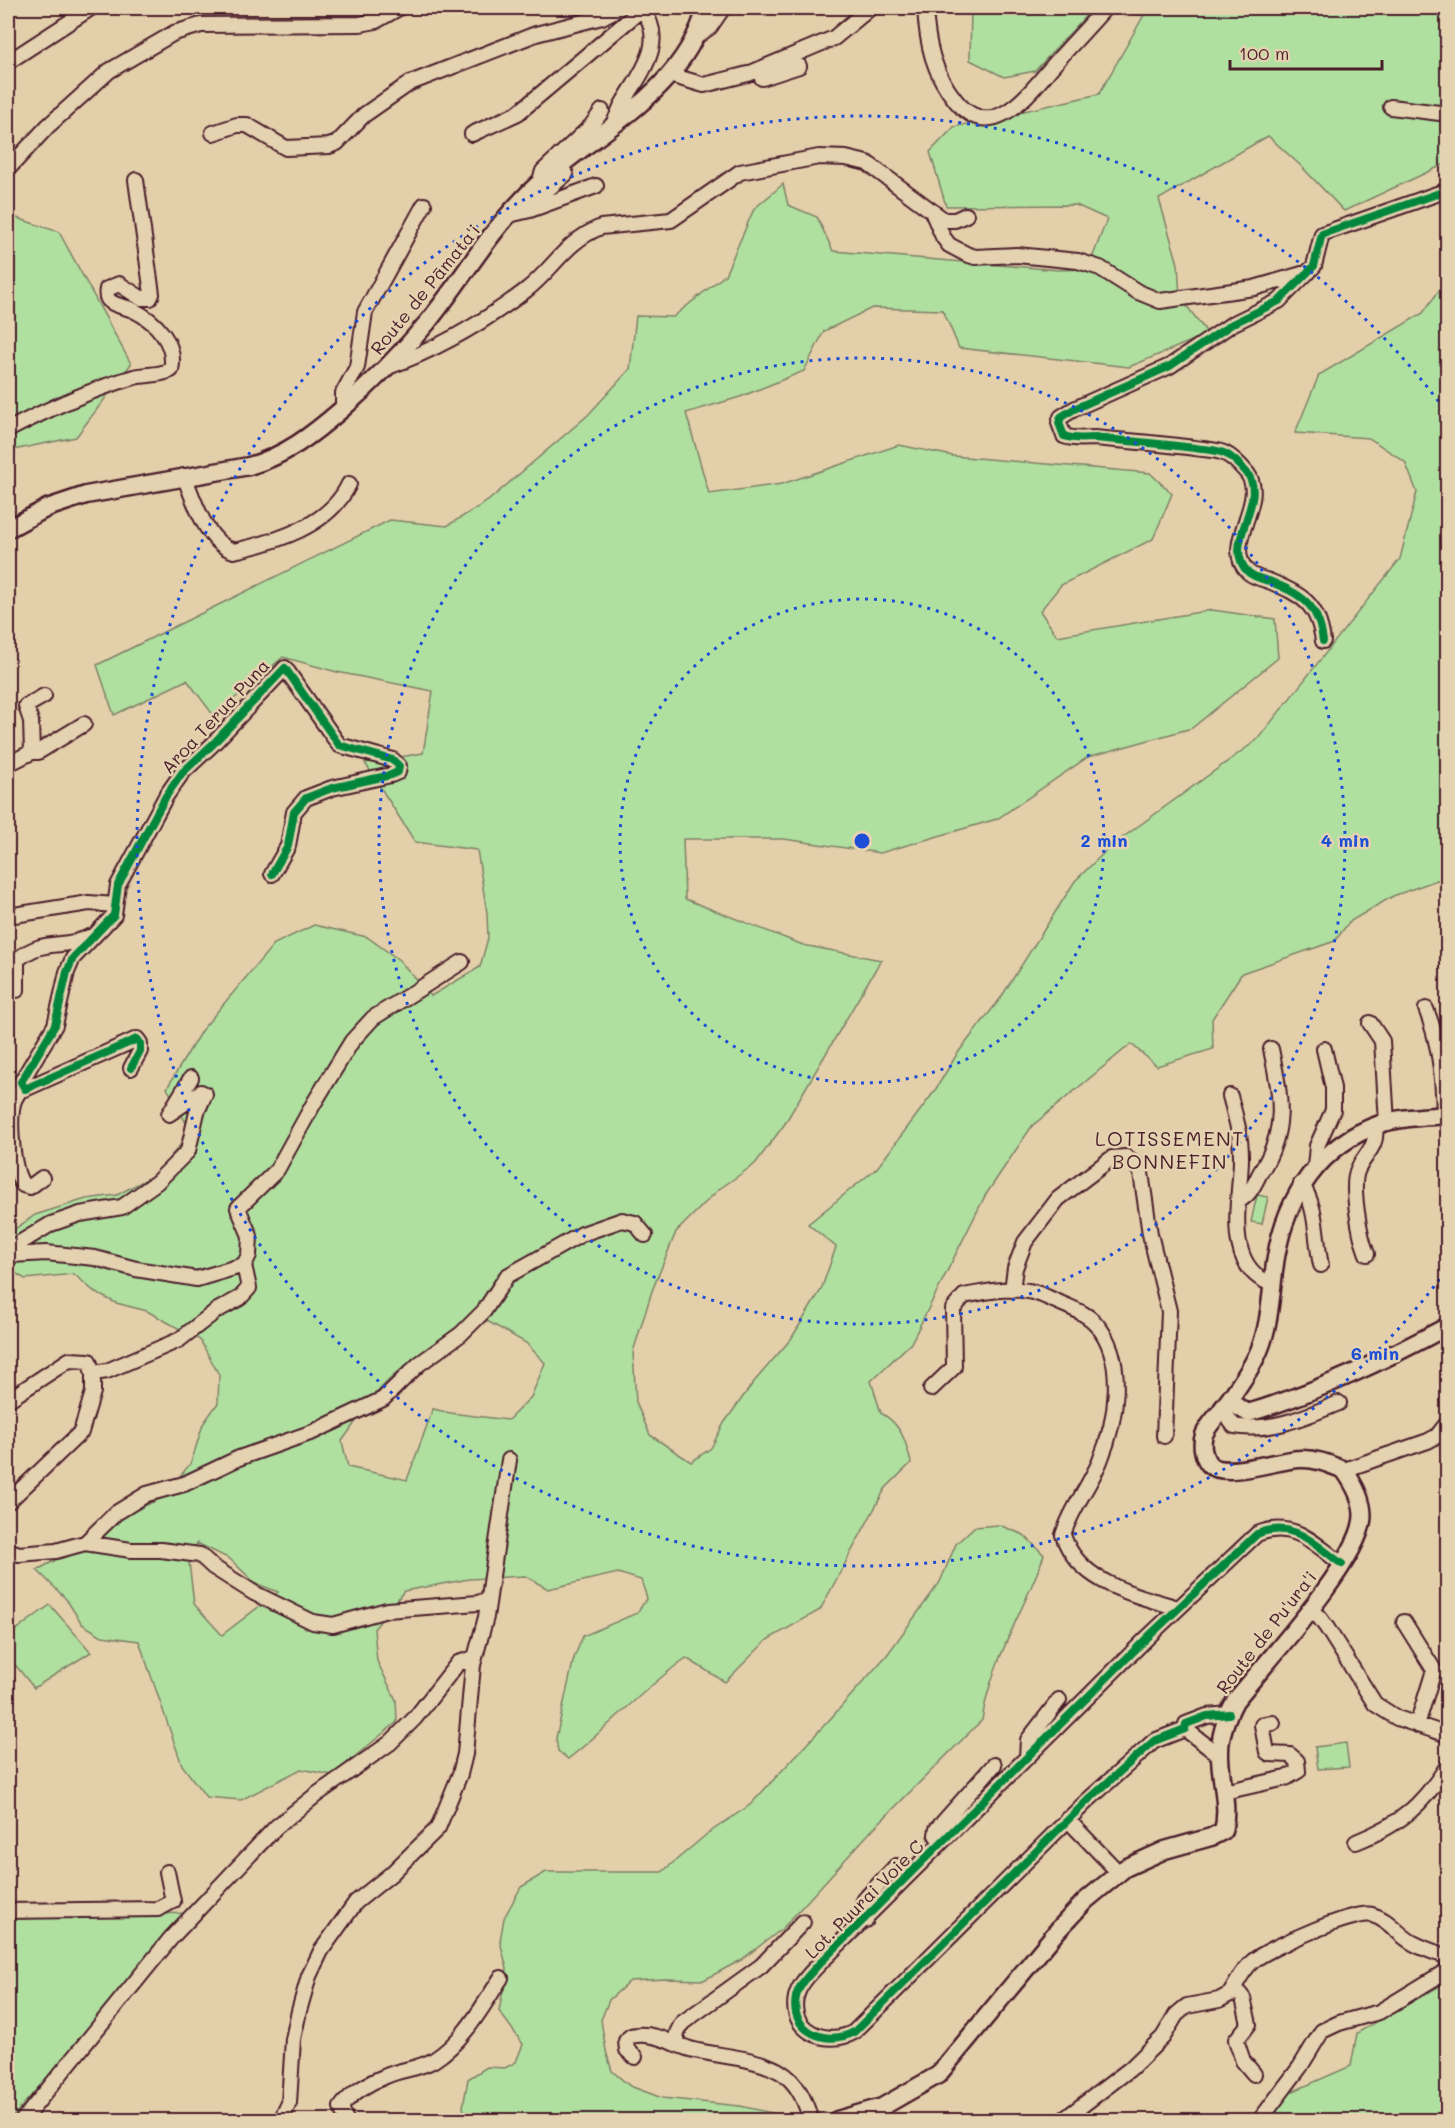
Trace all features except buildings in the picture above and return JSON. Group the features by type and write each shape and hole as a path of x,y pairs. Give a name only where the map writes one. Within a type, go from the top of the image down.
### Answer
{"main road":[{"name":"Route de Pāmata'i","path":"8,529 70,499 184,476 249,466 276,457 310,435 388,367 538,184 610,129 670,75 693,39 706,8"},
{"path":"1344,1470 1318,1461 1297,1459 1245,1468 1221,1469 1211,1466 1205,1457 1202,1442 1204,1432 1228,1401 1259,1351 1280,1233 1301,1184 1315,1167 1343,1143 1381,1125 1446,1115"},
{"path":"1228,1401 1248,1413 1279,1404 1375,1364 1448,1326"},
{"name":"Route de Pu'ura'i","path":"837,2121 882,2107 938,2075 1058,1930 1085,1901 1119,1874 1165,1850 1211,1837 1223,1831 1227,1817 1221,1756 1228,1714 1235,1701 1309,1610 1357,1540 1363,1519 1360,1500 1344,1470"}],"street":[{"path":"8,62 91,8"},
{"path":"8,169 48,126 109,71 174,33 201,24 360,24 376,21 399,8"},
{"path":"213,133 237,125 247,125 286,148 329,146 337,143 372,109 410,83 536,34 602,17 619,8"},
{"path":"472,134 518,113 641,8 650,26 651,52 644,71 622,104 610,129"},
{"path":"693,39 710,27 723,8"},
{"path":"696,85 748,74 813,48 834,38 870,8"},
{"path":"925,8 928,48 944,86 963,109 978,118 993,118 1026,99 1105,8"},
{"path":"670,75 696,85 722,89 800,66"},
{"path":"1391,107 1448,114"},
{"path":"538,184 543,171 591,126 602,111"},
{"path":"740,172 819,157 846,158 867,163 944,220 955,220 966,215"},
{"path":"388,367 436,347 526,290 573,241 601,226 671,220 740,172 749,158"},
{"path":"512,215 566,174"},
{"path":"8,430 71,400 136,377 163,374 171,370 173,361 171,347 162,333 151,321 136,311 110,302 106,296 107,289 119,284 141,298 150,298 152,294 136,180"},
{"path":"512,215 596,186"},
{"path":"1323,641 1316,613 1307,601 1293,591 1249,573 1239,560 1239,543 1248,515 1252,488 1247,473 1228,455 1215,450 1155,442 1092,438 1076,440 1064,436 1059,426 1061,417 1170,366 1232,324 1279,301 1314,266 1322,234 1448,190"},
{"path":"343,408 343,393 351,383 357,367 364,312 424,205"},
{"path":"933,214 949,244 975,257 1017,255 1078,261 1100,268 1138,292 1160,301 1254,288 1309,272"},
{"path":"184,476 209,529 218,542 234,551 279,540 303,527 334,507 349,484"},
{"name":"Aroa Terua Puna","path":"17,990 17,960 24,954 47,944 79,942 108,923 114,915 118,885 182,773 213,744 285,668 339,745 393,760 399,766 398,772 392,775 332,788 306,798 294,812 288,846 272,874"},
{"path":"32,752 31,721 26,706 44,696"},
{"path":"8,764 32,752 38,752 84,724"},
{"path":"8,916 89,903 115,905"},
{"name":"Aroa Terua Puna","path":"42,1178 30,1187 22,1185 17,1177 12,1133 13,1103 22,1087 23,1078 55,1025 67,972 73,958 91,936"},
{"path":"93,1373 107,1371 179,1340 216,1311 240,1298 249,1288 244,1266 249,1255 250,1236 238,1208 277,1170 352,1041 373,1018 462,962"},
{"path":"1426,1009 1436,1034 1446,1115"},
{"path":"1367,1254 1360,1239 1356,1171 1375,1144 1381,1125 1382,1041 1370,1023"},
{"path":"22,1087 25,1089 137,1040 140,1043 140,1051 130,1068"},
{"path":"1238,1202 1247,1197 1269,1160 1280,1128 1280,1105 1271,1049"},
{"path":"1315,1167 1317,1146 1333,1110 1333,1088 1324,1049"},
{"path":"190,1078 169,1114 201,1092 205,1094 197,1112 188,1151 157,1182 122,1207 80,1214 51,1224 8,1250 12,1255 46,1253 95,1258 136,1269 197,1279 244,1266"},
{"path":"1230,1096 1241,1154 1238,1229 1245,1260 1261,1280 1272,1284"},
{"path":"1012,1290 1015,1268 1025,1242 1058,1199 1112,1158 1126,1156 1135,1163 1141,1173 1152,1244 1169,1311 1164,1436"},
{"path":"1301,1184 1306,1191 1314,1214 1315,1238 1321,1265"},
{"path":"85,1543 116,1513 147,1494 184,1484 239,1458 312,1432 383,1399 419,1364 461,1334 484,1311 507,1276 582,1234 622,1220 635,1223 645,1235"},
{"path":"931,1389 954,1367 953,1309 964,1296 1012,1290 1040,1294 1086,1315 1105,1337 1112,1353 1115,1393 1110,1427 1100,1461 1065,1527 1063,1535 1066,1545 1081,1564 1115,1588 1178,1608"},
{"path":"8,1400 69,1360 89,1361 93,1373 93,1392 87,1405 81,1432 8,1502"},
{"path":"1218,1415 1226,1415 1234,1426 1246,1428 1273,1425 1340,1403"},
{"path":"1344,1470 1428,1441 1437,1436 1448,1422"},
{"path":"281,2121 289,2103 293,2040 299,2011 321,1951 356,1902 390,1874 438,1828 450,1803 465,1754 468,1696 489,1599 509,1460"},
{"name":"Lot. Puurai Voie C","path":"1228,1714 1198,1718 1186,1724 1185,1729 1154,1741 1067,1820 862,2026 837,2039 815,2036 808,2031 798,2014 796,1997 800,1988 818,1965 866,1920 941,1842 1178,1608 1257,1534 1280,1527 1296,1533 1342,1564"},
{"path":"8,1550 19,1554 56,1551 85,1543 131,1550 161,1550 200,1555 233,1581 313,1622 333,1625 371,1613 478,1604 489,1599"},
{"path":"1309,1610 1328,1628 1375,1704 1397,1718 1448,1735"},
{"path":"1404,1622 1434,1670 1417,1725"},
{"path":"23,2121 171,1938 276,1827 400,1734 458,1663 475,1658"},
{"name":"Lot. Puurai Voie C","path":"1028,1757 1026,1745 1028,1740 1059,1700"},
{"path":"1224,1792 1286,1778 1298,1771 1297,1761 1290,1755 1267,1752 1262,1725 1273,1722"},
{"path":"1185,1729 1221,1756"},
{"name":"Lot. Puurai Voie C","path":"941,1842 936,1835 937,1829 994,1765"},
{"path":"1356,1842 1405,1818 1436,1783 1448,1765"},
{"path":"1067,1820 1119,1874"},
{"name":"Lot. Puurai Voie C","path":"866,1920 863,1903 865,1899 896,1866"},
{"path":"8,1911 158,1909 174,1901 167,1872"},
{"path":"1230,1994 1246,1966 1256,1958 1315,1930 1359,1915 1371,1914 1382,1919 1413,1943 1448,1957"},
{"path":"676,2043 677,2033 682,2024 761,1966 803,1922"},
{"path":"1260,2121 1300,2067 1322,2031 1339,2023 1379,2012 1448,1970"},
{"path":"346,2121 341,2107 348,2098 386,2075 421,2067 451,2048 501,1978"},
{"path":"1063,2121 1130,2070 1162,2037 1176,2015 1183,2009 1187,2006 1219,2000 1230,1994 1239,1993 1243,1998 1249,2024 1236,2040 1243,2061 1254,2074"},
{"path":"635,2057 626,2047 626,2041 630,2036 639,2034 676,2043 689,2049 752,2060 780,2072 793,2082 803,2098 811,2121"},
{"path":"386,2075 419,2075"}],"green space":[{"path":"971,8 1093,8 1035,71 1004,77 970,60"},
{"path":"1112,8 1447,8 1447,163 1344,211 1301,166 1268,136 1159,199 1178,264 1180,297 1208,334 1129,367 959,348 943,310 872,308 824,331 804,371 740,397 686,413 709,494 782,484 899,445 953,456 1150,473 1172,494 1153,539 1061,585 1040,611 1057,636 1212,610 1275,619 1278,658 1192,728 1088,757 997,819 880,853 784,839 683,839 685,899 803,945 881,960 784,1125 755,1164 718,1190 676,1232 652,1291 633,1352 636,1402 650,1435 691,1462 711,1448 724,1423 753,1383 791,1339 821,1290 836,1247 808,1224 877,1168 934,1092 957,1054 1000,999 1075,881 1111,846 1257,740 1400,559 1417,492 1405,462 1369,438 1295,433 1319,375 1423,313 1447,279 1447,881 1437,880 1393,896 1349,922 1335,941 1242,973 1212,1019 1213,1049 1157,1066 1131,1044 1032,1126 985,1196 911,1343 871,1381 881,1413 893,1422 902,1434 911,1463 885,1489 820,1610 767,1640 725,1682 686,1658 568,1759 558,1751 556,1738 574,1658 583,1636 637,1613 647,1598 641,1580 618,1573 548,1589 525,1576 469,1579 404,1591 374,1629 377,1661 396,1700 397,1722 332,1775 301,1769 241,1800 206,1797 182,1765 139,1641 102,1636 82,1624 66,1599 37,1570 99,1537 129,1513 162,1498 191,1463 203,1424 218,1403 219,1375 200,1340 147,1311 116,1303 96,1293 74,1274 25,1279 9,1269 8,1234 35,1215 86,1199 117,1195 156,1174 191,1132 167,1088 201,1031 274,944 314,925 367,937 399,960 431,996 480,967 488,938 487,913 477,850 415,842 365,763 423,753 433,691 337,672 283,657 214,716 187,680 114,715 97,665 390,520 447,526 488,501 588,415 630,369 636,316 673,317 725,275 754,209 783,184 788,205 817,217 833,251 1058,270 1088,269 1107,219 1076,205 946,206 930,152 954,127 1099,94 1144,15 1108,12","holes":["473,1313 526,1343 545,1363 531,1397 508,1420 433,1409 407,1480 348,1467 342,1441 364,1409 400,1370","197,1543 230,1559 255,1583 278,1592 222,1635 194,1604 189,1562"]},
{"path":"8,215 59,232 131,364 76,437 8,451"},
{"path":"1257,1195 1268,1197 1262,1224 1251,1222"},
{"path":"999,1525 1024,1535 1044,1555 1000,1657 986,1698 982,1720 873,1829 782,1929 741,1960 704,1980 630,1981 609,2000 601,2020 612,2071 630,2086 662,2098 740,2106 777,2114 777,2120 466,2120 463,2107 468,2079 487,2067 505,2068 516,2062 523,2044 499,2011 507,1969 500,1941 504,1918 521,1887 546,1872 662,1872 707,1834 750,1805 831,1718 887,1655 940,1582 956,1544 974,1527"},
{"path":"50,1605 91,1652 34,1688 8,1656 8,1636"},
{"path":"1346,1743 1349,1767 1318,1769 1315,1747"},
{"path":"190,1913 10,2120 8,2120 8,1918"},
{"path":"1447,1982 1447,2120 1271,2120 1289,2093 1351,2066 1357,2033"}],"cycle path":[{"path":"1323,641 1317,618 1306,602 1291,591 1252,575 1241,561 1239,549 1250,510 1252,484 1247,473 1235,460 1222,452 1211,450 1068,437 1064,436 1059,423 1061,417 1074,409 1170,366 1232,324 1279,301 1314,266 1322,234 1448,190"},
{"path":"131,1068 140,1051 140,1043 137,1039 25,1089 21,1082 55,1025 67,972 73,958 114,915 118,885 166,796 182,773 213,744 285,668 339,745 393,760 399,766 398,772 391,775 332,788 306,798 294,812 288,846 272,874"},
{"path":"1229,1714 1207,1716 1186,1724 1185,1729 1154,1741 1087,1801 854,2032 833,2038 822,2037 804,2027 798,2019 795,2009 797,1992 818,1965 1148,1637 1257,1534 1270,1530 1293,1532 1313,1542 1342,1564"}],"district":[{"name":"LOTISSEMENT BONNEFIN","path":"1170,1150"}]}
